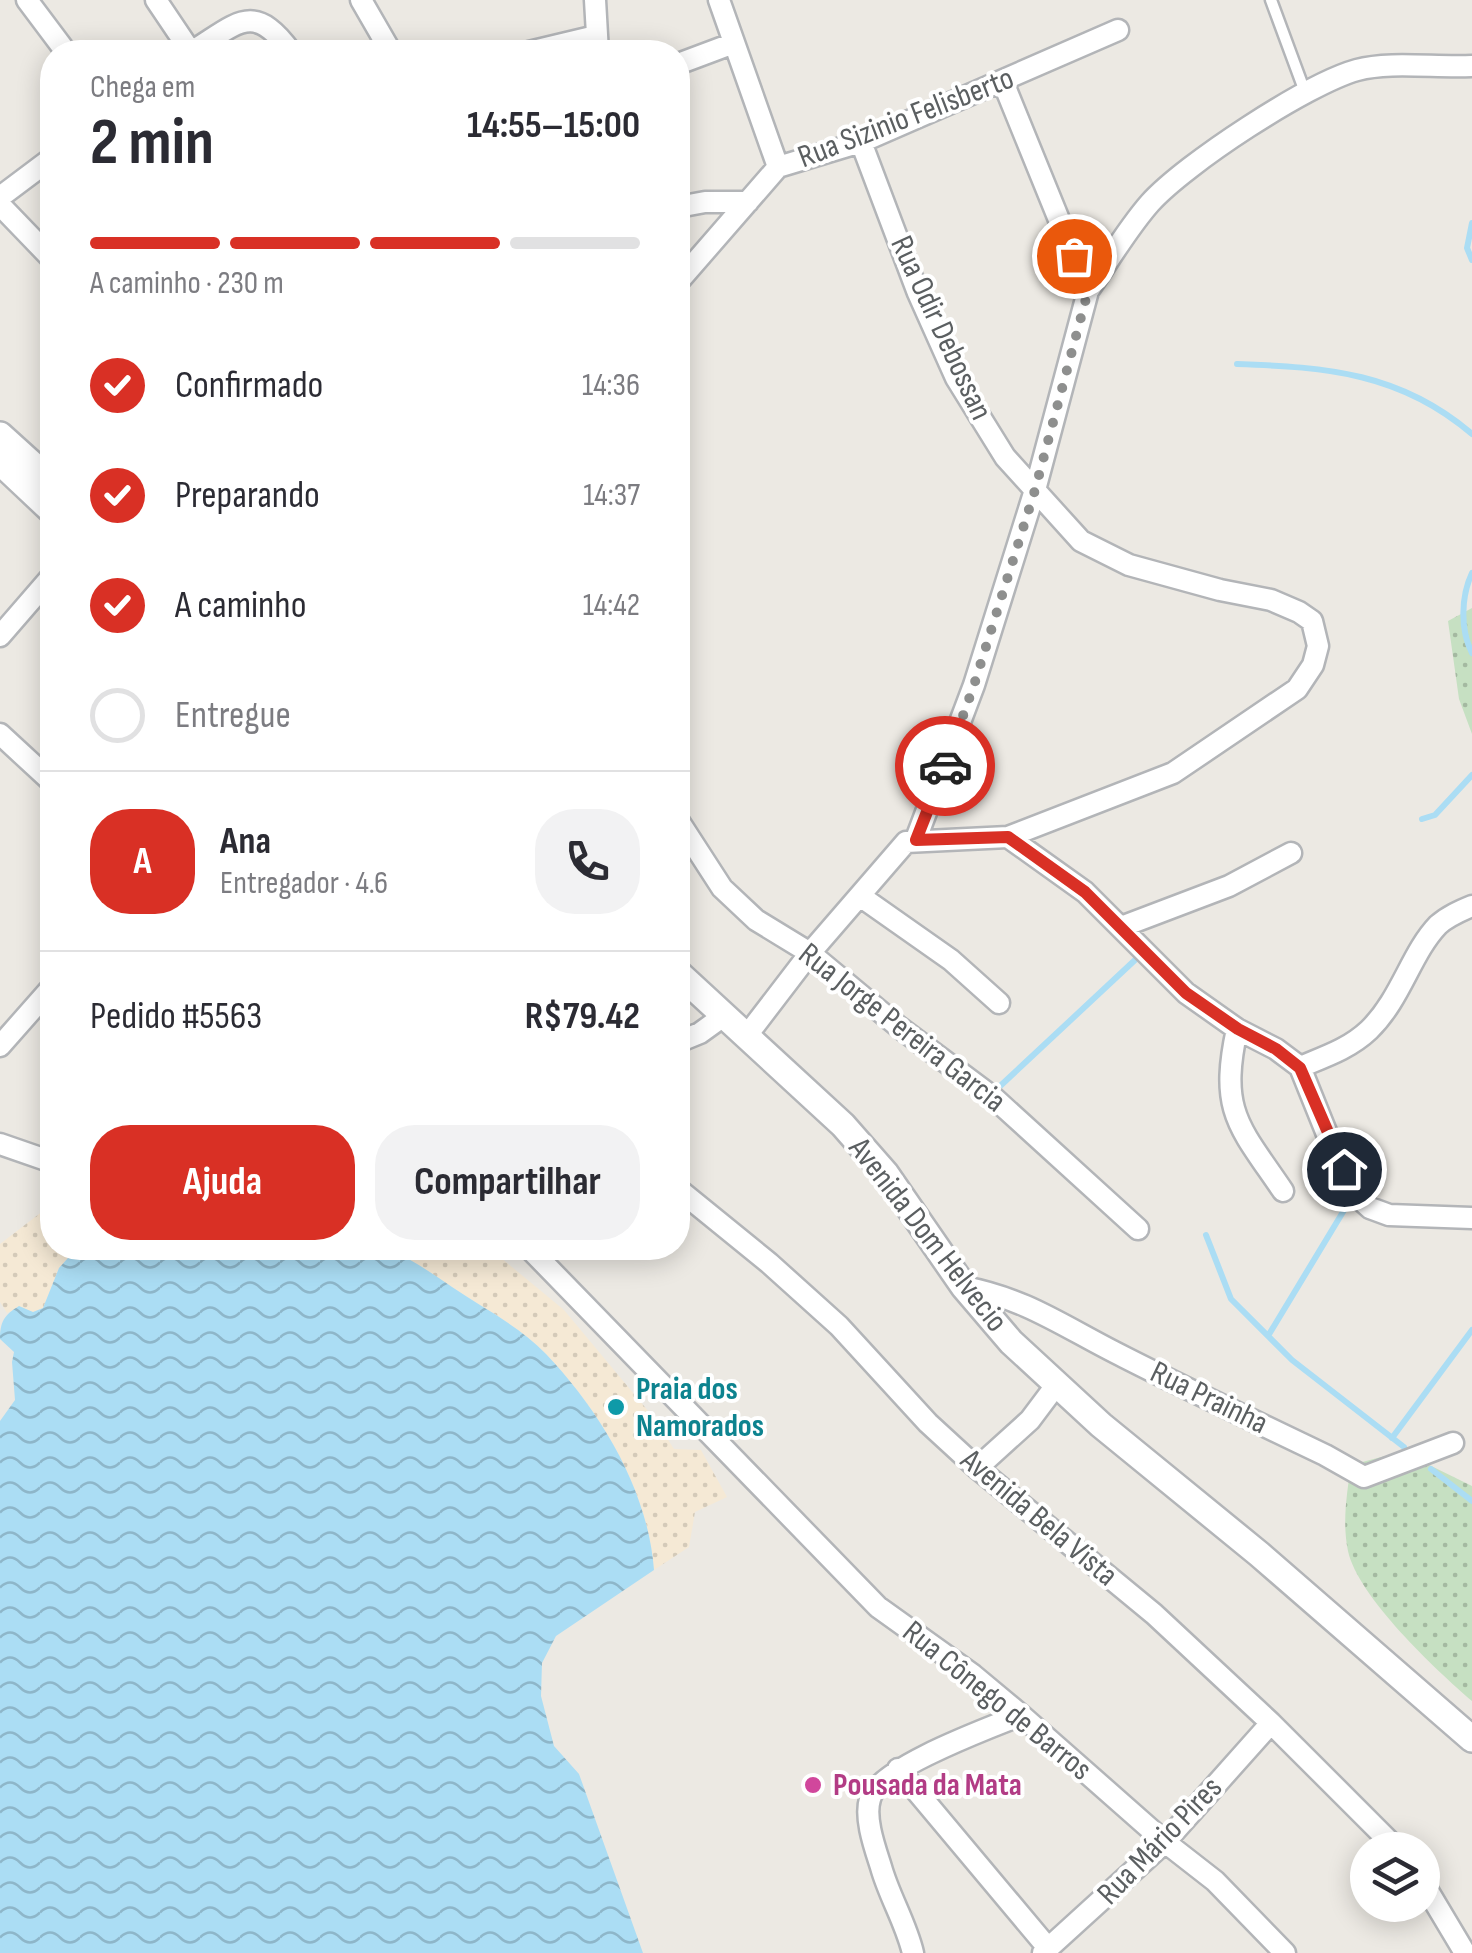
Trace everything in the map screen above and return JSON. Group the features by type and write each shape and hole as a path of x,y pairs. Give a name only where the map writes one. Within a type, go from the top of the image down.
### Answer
{"street":[{"path":"27,0 57,40"},
{"path":"156,0 183,40"},
{"path":"361,0 384,40"},
{"path":"595,0 597,40"},
{"path":"718,0 778,167"},
{"path":"210,40 251,19 265,22 282,40"},
{"name":"Rua Sizinio Felisberto","path":"690,268 778,167 860,142 1118,30"},
{"path":"690,60 734,43"},
{"path":"916,840 974,685 1035,490 1088,291 1149,204 1181,174 1305,92 1356,70 1387,65 1472,66"},
{"path":"1003,82 1088,291"},
{"name":"Rua Odir Debossan","path":"860,142 956,378 1005,458 1081,541 1129,565 1271,600 1312,621 1318,646 1313,665 1298,689 1174,773 1008,837"},
{"path":"40,168 0,201 40,246"},
{"path":"690,205 748,202"},
{"path":"0,435 40,471"},
{"path":"0,462 40,499"},
{"path":"0,636 40,590"},
{"path":"0,734 40,771"},
{"path":"748,1034 898,848 916,840 1008,837 1085,892 1186,993 1300,1068 1329,1139 1360,1199 1370,1208 1389,1216 1472,1218"},
{"name":"Rua Jorge Pereira Garcia","path":"690,839 722,888 756,920 810,953 899,1027 994,1098 1138,1229"},
{"path":"1121,926 1229,886 1292,852"},
{"path":"860,896 951,960 1000,1003"},
{"path":"1300,1068 1339,1051 1371,1028 1398,995 1430,935 1448,916 1472,906"},
{"name":"Avenida Dom Helvecio","path":"690,983 843,1124 886,1174 964,1287 1011,1342 1472,1739"},
{"path":"0,1046 40,1001"},
{"path":"690,1037 726,1014"},
{"path":"1238,1029 1228,1085 1233,1106 1239,1126 1283,1191"},
{"path":"0,1144 40,1158"},
{"name":"Avenida Bela Vista","path":"690,1200 770,1263 838,1326 928,1423 978,1468 1154,1614 1380,1832"},
{"name":"Rua Cônego de Barros","path":"541,1260 878,1607 973,1674 1021,1714 1165,1842 1215,1881 1285,1953"},
{"name":"Rua Prainha","path":"964,1287 1000,1294 1029,1306 1364,1477 1454,1443"},
{"path":"978,1468 1030,1420 1057,1384"},
{"path":"913,1953 881,1869 868,1808 878,1784 898,1770 1021,1714"},
{"name":"Rua Mário Pires","path":"1046,1950 1165,1842 1271,1723"},
{"path":"898,1770 1046,1950"},
{"path":"1440,1912 1464,1953"}],"lane":[{"path":"1271,0 1305,92"}],"green space":[{"path":"1472,608 1472,734 1459,699 1448,621"},
{"path":"1385,1456 1419,1460 1472,1486 1472,1701 1382,1611 1348,1551 1345,1518 1351,1465"}],"sand":[{"path":"40,1213 40,1260 66,1260 59,1268 43,1308 33,1312 19,1307 7,1313 0,1302 0,1244"},
{"name":"Praia dos Namorados","path":"410,1260 504,1260 564,1310 654,1418 674,1449 701,1450 727,1497 695,1512 689,1547 654,1570 650,1540 632,1482 585,1401 546,1354 513,1326"}],"water":[{"path":"66,1260 410,1260 513,1326 566,1377 603,1427 632,1482 650,1540 654,1570 556,1636 542,1663 541,1696 554,1746 579,1774 643,1953 0,1953 0,1421 15,1400 14,1352 0,1339 0,1333 4,1320 19,1306 33,1312 43,1308 59,1268"}],"waterway":[{"path":"1472,223 1467,248 1472,260"},
{"path":"1237,364 1362,377 1418,398 1472,434"},
{"path":"1472,573 1463,613 1472,653"},
{"path":"1422,819 1435,815 1472,775"},
{"path":"998,1088 1135,960"},
{"path":"1268,1336 1349,1202"},
{"path":"1206,1235 1231,1299 1292,1360 1404,1447"},
{"path":"1392,1438 1472,1330"},
{"path":"1431,1469 1472,1501"}],"way so far":[{"path":"945,766 1035,490 1088,291 1074,256"}],"place":[{"name":"Praia dos Namorados","path":"616,1407"},
{"name":"Pousada da Mata","path":"813,1785"}],"route":[{"path":"945,766 916,840 1008,837 1085,892 1186,993 1300,1068 1344,1169"}]}
